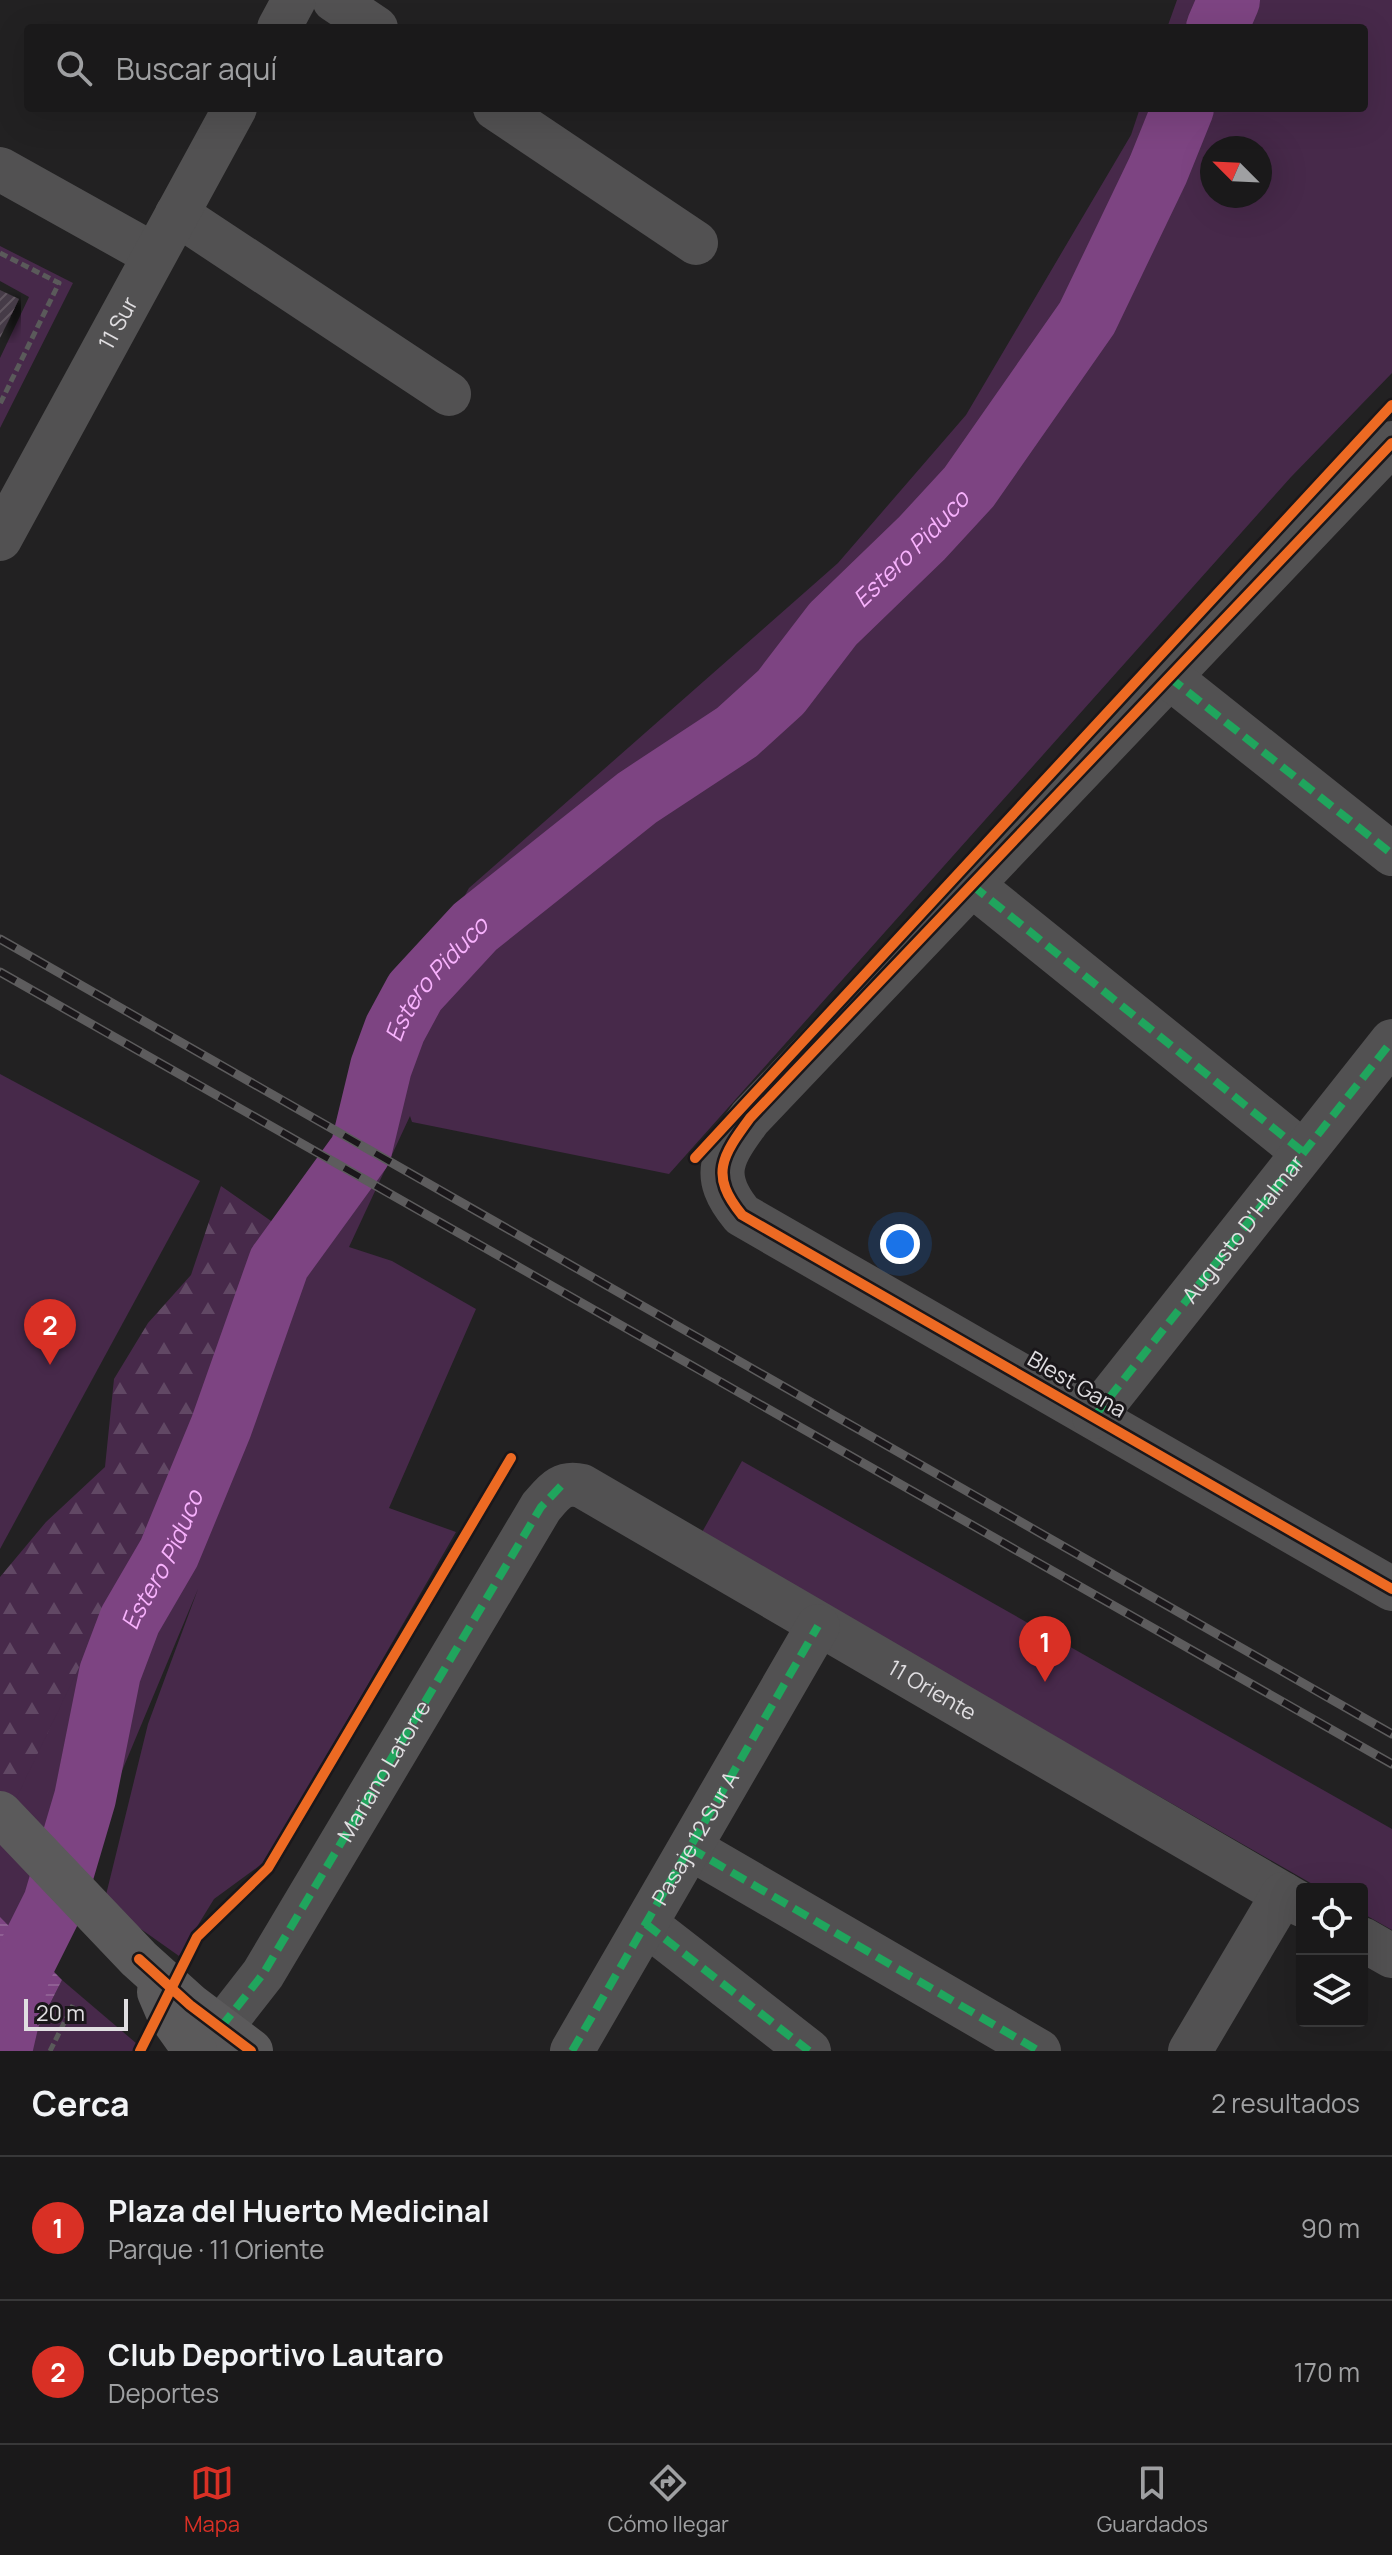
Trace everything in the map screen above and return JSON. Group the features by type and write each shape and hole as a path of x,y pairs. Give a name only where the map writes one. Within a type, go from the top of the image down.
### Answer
{"main road":[{"path":"0,1813 139,1959 168,2013 217,2045"}],"street":[{"path":"281,24 294,0"},
{"path":"334,0 370,24"},
{"name":"11 Sur","path":"0,539 233,112"},
{"path":"501,112 696,243"},
{"path":"0,169 154,255"},
{"path":"177,214 449,394"},
{"path":"1303,1152 972,885 1392,443"},
{"path":"1169,677 1392,854"},
{"name":"Blest Gana","path":"972,885 750,1118 733,1141 720,1179 726,1196 742,1215 1392,1589"},
{"name":"Augusto D'Halmar","path":"1094,1417 1392,1041"},
{"name":"11 Oriente","path":"561,1486 582,1486 1292,1899"},
{"name":"Mariano Latorre","path":"217,2045 263,1974 541,1507 561,1486"},
{"name":"Pasaje 12 Sur A","path":"572,2051 818,1626"},
{"path":"690,1848 1039,2051"},
{"path":"1190,2051 1292,1899"},
{"path":"646,1924 809,2051"},
{"path":"1368,1942 1392,1956"}],"path":[{"path":"0,253 59,283 0,404"},
{"path":"50,2051 73,2005"}],"green space":[{"path":"1177,0 1392,0 1392,373 1291,477 669,1174 412,1122 410,1116 349,1247 392,1261 476,1309 389,1508 456,1532 266,1861 214,1899 179,1956 104,1903 148,1724 198,1589 33,1984 0,2051 0,1832 268,1274 399,1012 469,888 838,563 966,415 1131,135 1139,112 1368,112 1368,24 1168,24"},
{"path":"0,246 73,283 0,428 0,358 29,297 0,281"},
{"path":"0,1074 200,1181 0,1549"},
{"path":"221,1186 281,1228 261,1244 222,1389 0,1859 0,1577 46,1522 105,1467 114,1379 148,1323 191,1275"},
{"path":"742,1461 1392,1829 1392,1930 1368,1916 1368,1883 1311,1883 701,1534"},
{"path":"62,1980 143,2049 144,2051 26,2051"}],"shaded area":[{"path":"0,1917 62,1980 26,2051 0,2051"}],"building":[{"path":"0,290 19,299 0,338"}],"waterway":[{"name":"Estero Piduco","path":"1219,24 1229,0"},
{"name":"Estero Piduco","path":"1,2051 19,1973 54,1903 85,1798 110,1673 130,1620 169,1553 221,1427 279,1263 361,1150 381,1067 395,1029 415,992 475,927 637,798 737,732 781,692 833,624 922,538 969,487 1087,318 1158,170 1181,112"}],"railway":[{"path":"0,939 1392,1734"},
{"path":"0,972 1392,1764"}],"marked path":[{"path":"1169,677 1392,854"},
{"path":"972,885 1303,1152"},
{"path":"1094,1417 1392,1041"},
{"path":"221,2027 263,1974 541,1507 561,1486"},
{"path":"572,2051 818,1626"},
{"path":"690,1848 1039,2051"},
{"path":"646,1924 809,2051"}],"cycle path":[{"path":"695,1158 1392,405"},
{"path":"1392,443 750,1118 732,1144 723,1166 725,1188 742,1215 1392,1589"},
{"path":"140,2051 197,1937 268,1868 511,1458"},
{"path":"139,1959 190,2005 251,2051"}],"place":[{"name":"Club Deportivo Lautaro","path":"50,1365"},
{"name":"Plaza del Huerto Medicinal","path":"1045,1682"}]}
